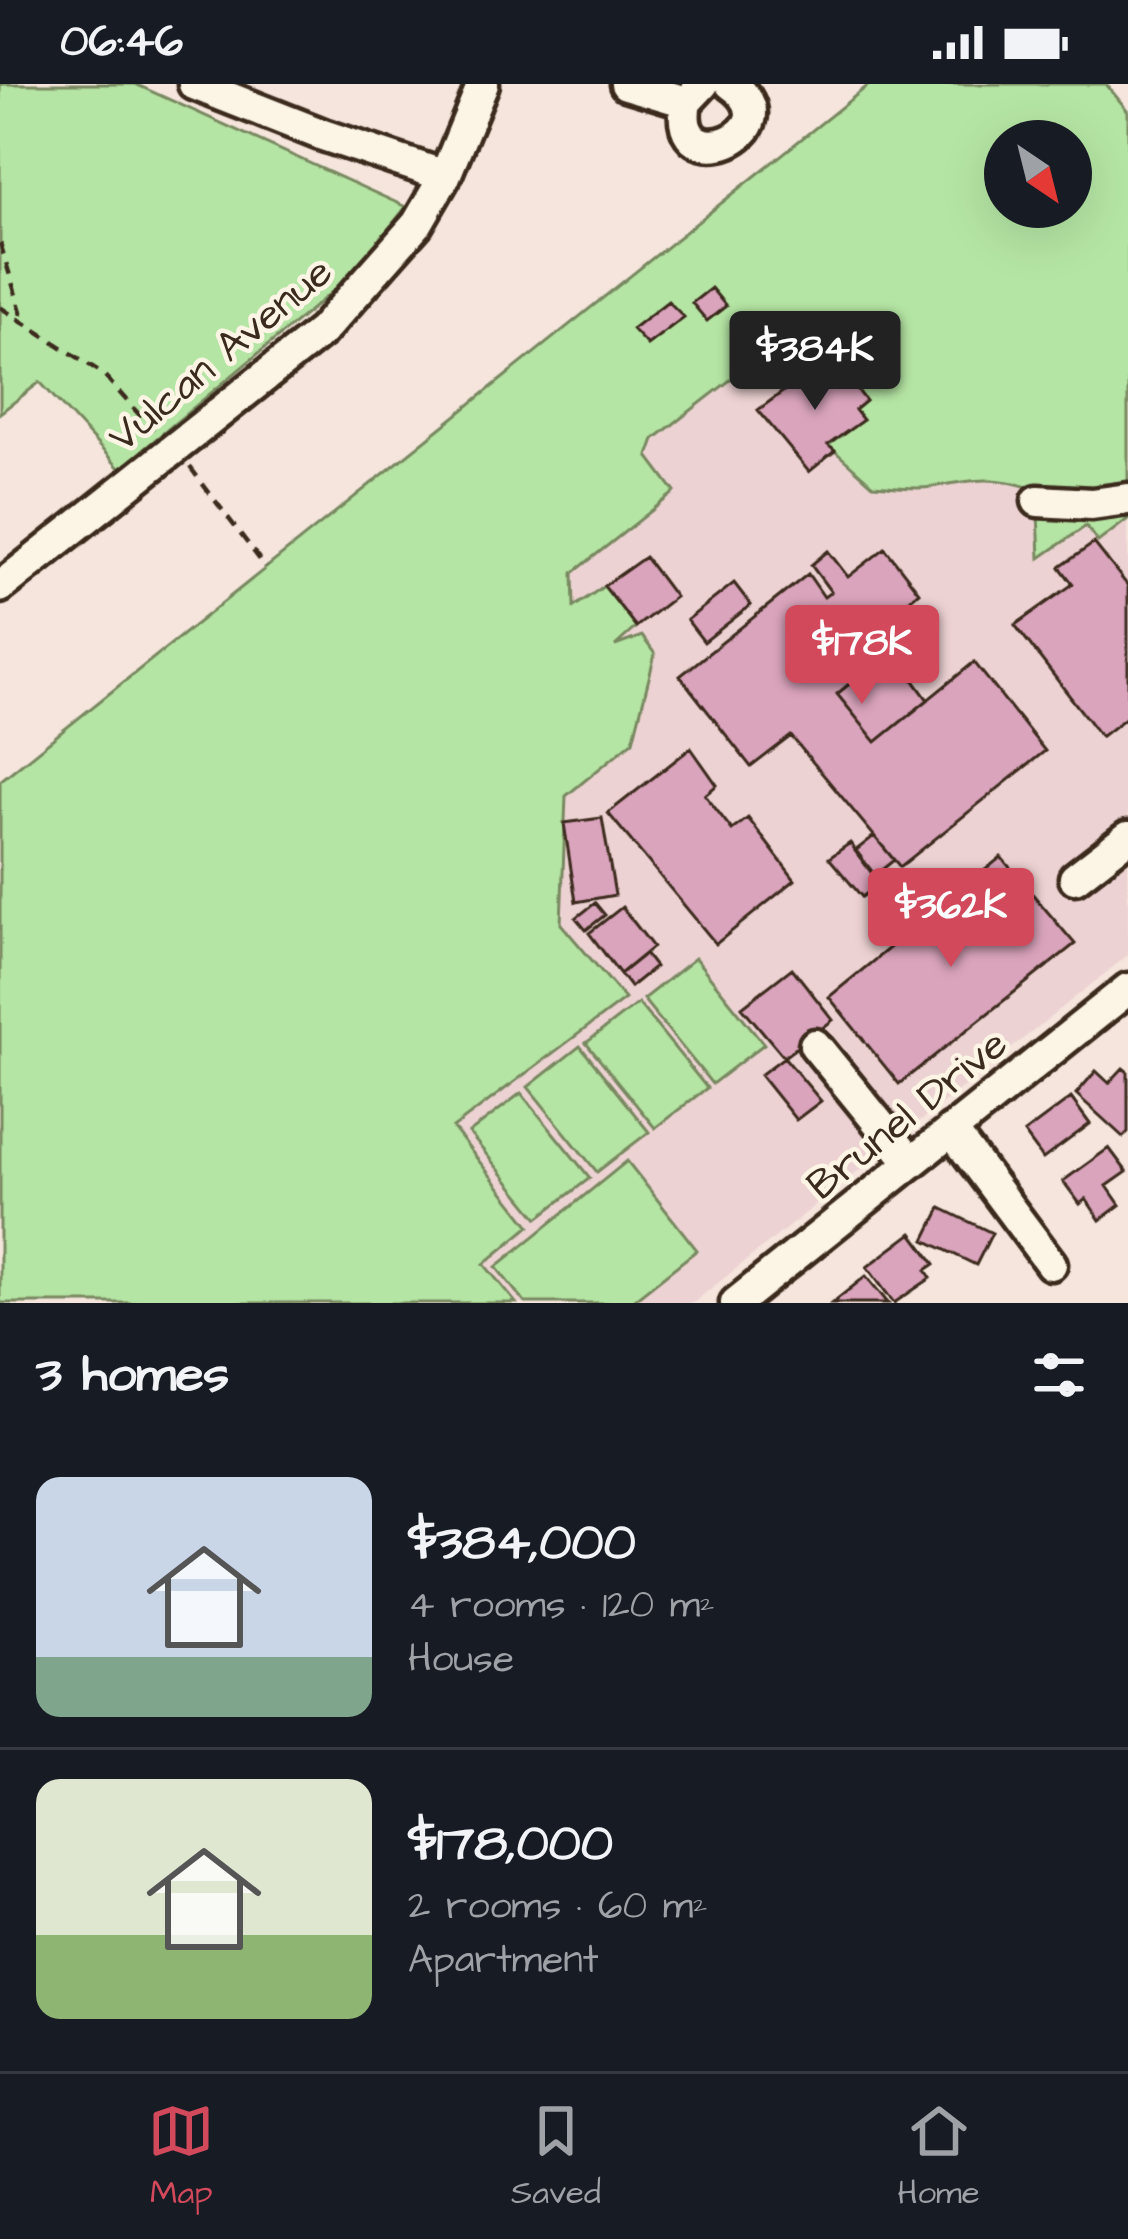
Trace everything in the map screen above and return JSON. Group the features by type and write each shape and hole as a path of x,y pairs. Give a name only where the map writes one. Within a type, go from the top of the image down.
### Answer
{"street":[{"path":"194,84 445,176"},
{"name":"Vulcan Avenue","path":"0,587 322,331 417,224 445,176 483,84"},
{"path":"626,84 694,93 685,123 707,145 729,144 745,130 746,99 731,84"},
{"path":"1038,501 1092,504 1128,499"},
{"path":"1075,878 1128,837"},
{"name":"Brunel Drive","path":"736,1303 1128,989"},
{"path":"815,1045 911,1163"},
{"path":"951,1130 1051,1264"}],"path":[{"path":"0,243 23,319"},
{"path":"0,307 102,373 174,450 266,568"}],"shaded area":[{"path":"870,84 1106,84 1128,111 1128,955 693,1303 0,1303 0,781"}],"green space":[{"path":"0,84 135,84 406,207 350,277 120,469 40,382 0,413"},
{"path":"870,84 1106,84 1128,111 1128,519 1098,542 1086,526 1040,558 1037,491 998,480 918,488 873,485 828,445 863,420 855,410 866,401 804,323 654,439 648,456 675,492 573,573 574,607 604,586 636,627 615,646 642,636 655,654 633,741 566,796 561,924 625,999 453,1128 530,1226 484,1264 516,1303 0,1303 0,781"},
{"path":"695,958 764,1044 712,1084 643,999"},
{"path":"638,1003 707,1088 655,1128 586,1043"},
{"path":"580,1046 649,1132 597,1172 528,1087"},
{"path":"521,1093 590,1178 538,1218 469,1133"},
{"path":"627,1161 697,1250 630,1303 525,1303 496,1267"}],"building":[{"path":"711,288 726,306 707,321 692,303"},
{"path":"668,301 684,317 647,345 632,329"},
{"path":"831,356 866,401 855,410 863,420 828,445 835,451 809,472 758,410"},
{"path":"1094,543 1128,586 1128,716 1101,737 1015,625 1073,584 1060,567"},
{"path":"885,548 919,592 901,607 918,629 884,657 862,628 854,634 876,662 837,694 876,742 974,662 1045,751 900,867 791,736 751,767 680,676 808,574 824,597 831,592 811,565 828,551 848,577"},
{"path":"645,557 675,597 636,627 604,586"},
{"path":"734,583 751,605 704,642 687,620"},
{"path":"892,650 928,700 876,742 837,694"},
{"path":"691,748 717,785 705,795 732,830 748,818 795,880 716,944 608,813"},
{"path":"602,818 615,895 576,902 564,823"},
{"path":"874,836 894,860 874,876 855,851"},
{"path":"850,843 881,883 862,897 829,858"},
{"path":"1001,857 1075,944 899,1084 829,997"},
{"path":"595,903 605,915 586,930 576,918"},
{"path":"622,907 653,947 620,974 589,933"},
{"path":"645,954 655,967 630,987 620,974"},
{"path":"792,968 833,1020 784,1057 742,1007"},
{"path":"784,1057 821,1101 796,1120 760,1075"},
{"path":"1123,1068 1128,1072 1128,1132 1123,1137 1076,1094 1096,1071 1109,1083"},
{"path":"1071,1098 1090,1124 1043,1159 1024,1133"},
{"path":"1109,1148 1127,1172 1107,1186 1120,1205 1100,1220 1086,1199 1080,1204 1063,1181"},
{"path":"941,1208 992,1233 976,1265 925,1240"},
{"path":"912,1233 935,1264 926,1270 931,1278 894,1303 867,1267"},
{"path":"866,1276 888,1303 832,1303"}]}
